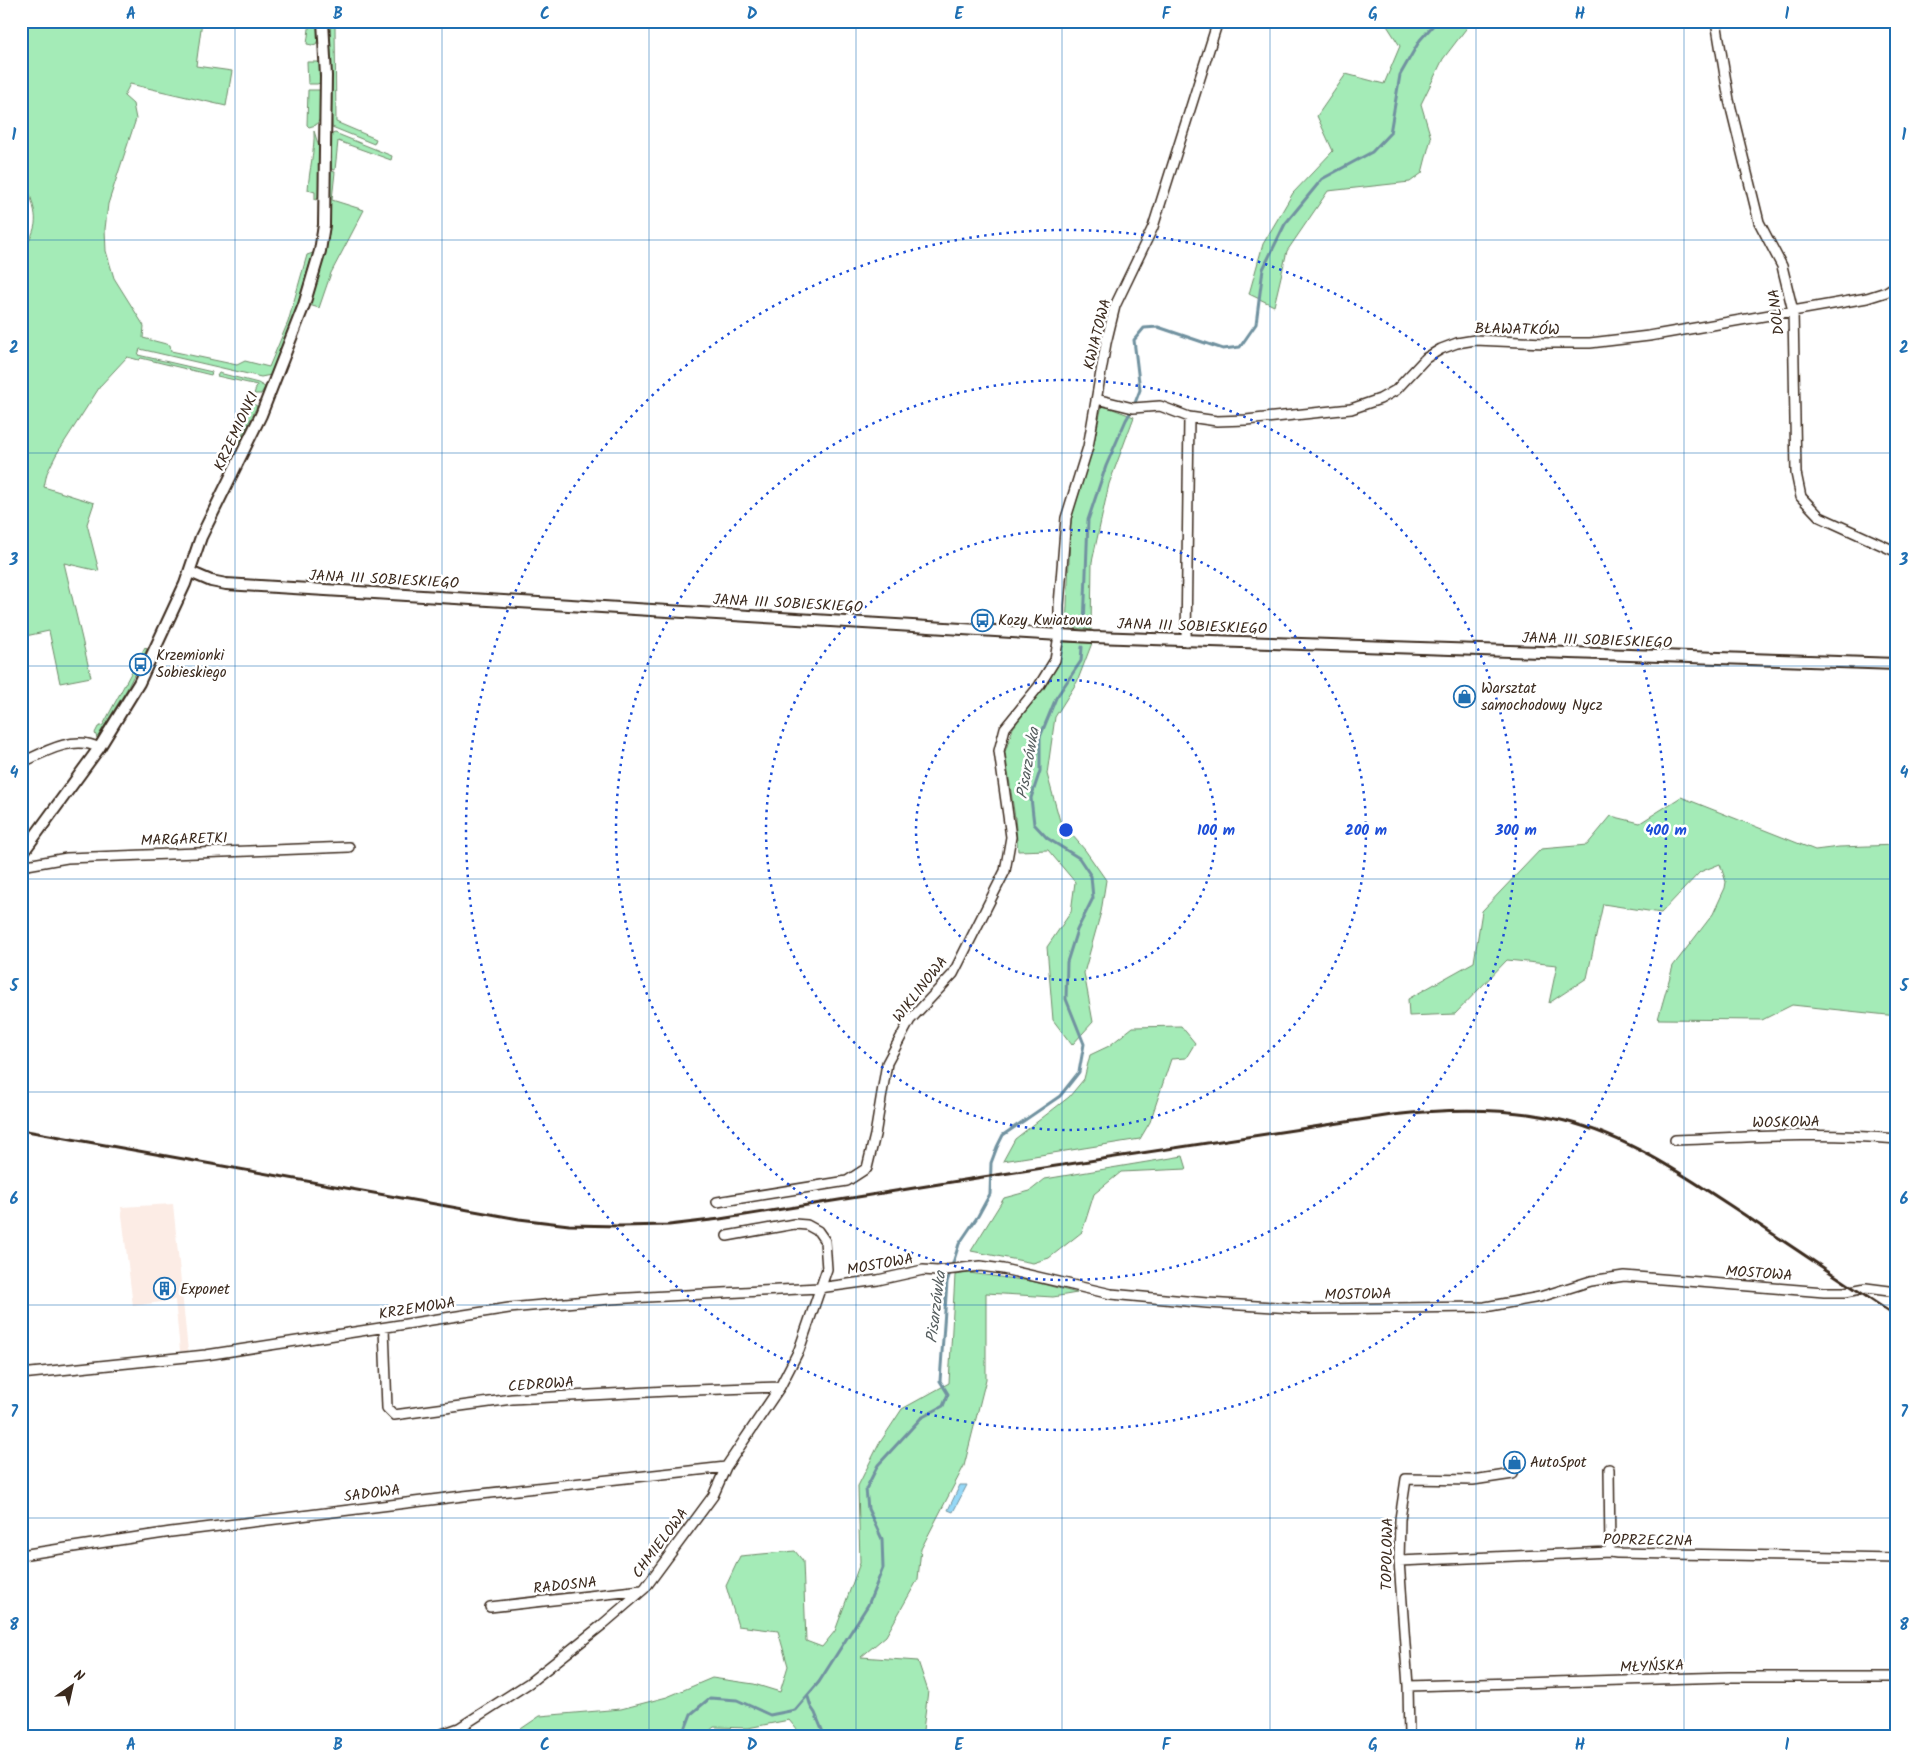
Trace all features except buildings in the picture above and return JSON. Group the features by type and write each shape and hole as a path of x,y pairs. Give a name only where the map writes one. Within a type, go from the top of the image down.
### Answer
{"street":[{"name":"KRZEMIONKI","path":"21,855 99,748 138,683 190,572 201,537 246,448 274,384 309,289 320,251 324,225 326,53 323,21"},
{"name":"KWIATOWA","path":"1059,635 1059,605 1066,518 1088,447 1106,343 1115,306 1154,227 1218,21"},
{"name":"DOLNA","path":"1716,21 1729,100 1759,222 1782,266 1793,311 1796,473 1801,497 1820,517 1897,552"},
{"name":"BŁAWATKÓW","path":"1096,399 1133,408 1160,406 1190,417 1217,421 1246,420 1351,409 1380,399 1396,390 1426,358 1441,349 1457,343 1475,340 1590,343 1649,336 1867,298 1886,292 1897,285"},
{"path":"1186,641 1190,417"},
{"name":"JANA III SOBIESKIEGO","path":"190,572 211,581 226,584 1093,638 1897,664"},
{"name":"WIKLINOWA","path":"717,1202 847,1181 867,1168 875,1135 887,1063 910,1020 953,974 1005,871 1011,837 999,751 1005,728 1039,686 1055,660 1059,635"},
{"path":"21,763 69,744 86,742 99,748"},
{"name":"MARGARETKI","path":"21,863 27,865 67,858 349,847"},
{"name":"WOSKOWA","path":"1675,1140 1800,1135 1871,1136 1897,1139"},
{"path":"727,1236 794,1224 807,1225 818,1231 825,1241 827,1269 819,1288"},
{"name":"MOSTOWA","path":"819,1288 878,1280 923,1270 980,1266 1003,1269 1111,1294 1207,1303 1309,1309 1485,1307 1514,1303 1591,1281 1624,1276 1824,1292 1844,1292 1866,1288 1897,1292"},
{"name":"KRZEMOWA","path":"21,1374 206,1355 508,1308 610,1298 819,1288"},
{"name":"CHMIELOWA","path":"434,1737 460,1728 528,1683 602,1625 642,1590 713,1496 726,1466 780,1387 799,1350 819,1288"},
{"name":"CEDROWA","path":"384,1328 387,1408 394,1414 512,1399 668,1390 780,1387"},
{"name":"SADOWA","path":"21,1555 171,1532 726,1466"},
{"path":"1609,1469 1610,1552"},
{"name":"TOPOLOWA","path":"1409,1737 1408,1686 1399,1561 1400,1519 1406,1480 1473,1480 1513,1474"},
{"name":"POPRZECZNA","path":"1399,1561 1610,1552 1897,1558"},
{"name":"RADOSNA","path":"490,1607 642,1590"},
{"name":"MŁYŃSKA","path":"1408,1686 1729,1677 1897,1677"}],"shaded area":[{"name":"Exponet","path":"173,1204 188,1351 180,1351 175,1300 133,1306 121,1207"}],"green space":[{"path":"21,21 202,21 196,66 232,71 226,106 130,84 124,96 133,104 136,119 108,204 105,229 106,251 114,278 144,326 143,338 170,345 171,351 237,365 245,361 269,367 288,322 307,255 313,253 298,303 271,375 261,377 140,349 138,355 212,372 211,375 141,358 139,360 127,357 101,385 56,455 47,473 44,487 94,503 87,524 99,571 64,563 91,677 60,683 49,631 21,637 21,256 34,228 35,214 27,185 21,182"},
{"path":"310,21 317,21 320,36 316,44 312,45 307,44"},
{"path":"328,21 334,21 335,26 336,122 376,139 374,144 332,127"},
{"path":"1384,21 1472,21 1443,59 1421,104 1431,138 1422,173 1410,182 1328,191 1287,251 1274,306 1249,294 1263,244 1293,193 1333,151 1317,116 1346,74 1384,84 1400,46"},
{"path":"307,62 318,62 320,64 320,83 308,84"},
{"path":"308,90 320,90 320,119 316,125 309,127 307,125"},
{"path":"314,131 320,150 319,198 315,200 315,192 308,190"},
{"path":"335,133 392,156 391,160 338,141 335,170 331,169 330,135"},
{"path":"331,171 335,172 332,200 364,210 331,273 319,308 309,305 320,272 325,247"},
{"path":"219,373 258,383 265,387 261,394 254,394 257,385 217,376"},
{"path":"251,403 257,406 238,446 232,444 238,443 246,426 242,424"},
{"path":"1102,405 1134,417 1109,484 1092,562 1091,630 1066,627 1071,519 1093,446"},
{"path":"1064,642 1092,643 1077,682 1055,717 1047,774 1060,821 1085,850 1106,880 1101,912 1084,973 1093,1022 1072,1045 1053,1020 1047,947 1071,912 1075,882 1048,850 1018,851 1005,752 1013,728 1039,694 1058,664"},
{"path":"145,647 147,649 127,689 97,738 95,733 98,727 103,725"},
{"path":"1681,797 1815,850 1839,847 1897,845 1897,1016 1792,1005 1762,1020 1658,1019 1673,966 1713,914 1725,888 1726,882 1720,864 1700,872 1661,913 1603,904 1587,978 1549,1003 1557,965 1507,960 1455,1014 1409,1016 1408,999 1474,962 1482,911 1541,849 1587,845 1611,816 1640,823"},
{"path":"1181,1026 1195,1043 1186,1058 1171,1059 1150,1122 1140,1139 1003,1161 1015,1139 1069,1097 1084,1079 1090,1055 1109,1046 1133,1027"},
{"path":"1183,1156 1187,1169 1121,1172 1094,1194 1082,1232 1049,1258 1033,1263 971,1251 1004,1198 1030,1191 1045,1179"},
{"path":"969,1273 1031,1281 1077,1293 1053,1297 986,1293 986,1379 964,1466 921,1549 918,1579 886,1636 861,1657 918,1661 928,1691 923,1730 913,1737 803,1737 789,1720 748,1728 714,1727 702,1737 509,1737 540,1716 621,1709 667,1697 712,1678 754,1684 780,1692 788,1666 778,1631 738,1626 726,1586 740,1556 795,1551 803,1561 806,1641 822,1647 835,1631 860,1563 858,1486 879,1444 902,1409 949,1383 955,1275"}],"water":[{"path":"960,1485 967,1485 953,1512 948,1510"}],"waterway":[{"name":"Pisarzówka","path":"1084,626 1088,520 1106,466 1140,390 1134,340 1144,328 1158,327 1223,349 1240,347 1256,324 1263,269 1285,224 1322,179 1372,152 1390,133 1400,75 1420,40 1437,21"},
{"name":"Pisarzówka","path":"678,1737 684,1732 691,1714 710,1698 737,1700 770,1715 795,1710 819,1682 868,1605 883,1568 882,1539 868,1509 866,1489 878,1465 921,1418 943,1406 948,1394 940,1381 947,1282 959,1244 990,1194 991,1163 997,1147 1003,1135 1060,1096 1079,1072 1084,1044 1066,999 1067,962 1077,930 1093,898 1091,876 1079,858 1047,838 1034,824 1031,798 1040,771 1040,737 1056,698 1081,661 1082,647"},
{"path":"808,1697 825,1737"},
{"name":"Pisarzówka","path":"630,1737 646,1735 650,1737"}],"railway":[{"path":"21,1130 519,1219 569,1225 620,1226 669,1225 720,1219 1392,1115 1457,1110 1522,1113 1544,1116 1590,1128 1638,1149 1705,1189 1897,1317"}],"place":[{"name":"Kozy Kwiatowa","path":"982,620"},
{"name":"Krzemionki Sobieskiego","path":"140,664"},
{"name":"Warsztat samochodowy Nycz","path":"1465,697"},
{"name":"Exponet","path":"164,1289"},
{"name":"AutoSpot","path":"1514,1462"}]}
